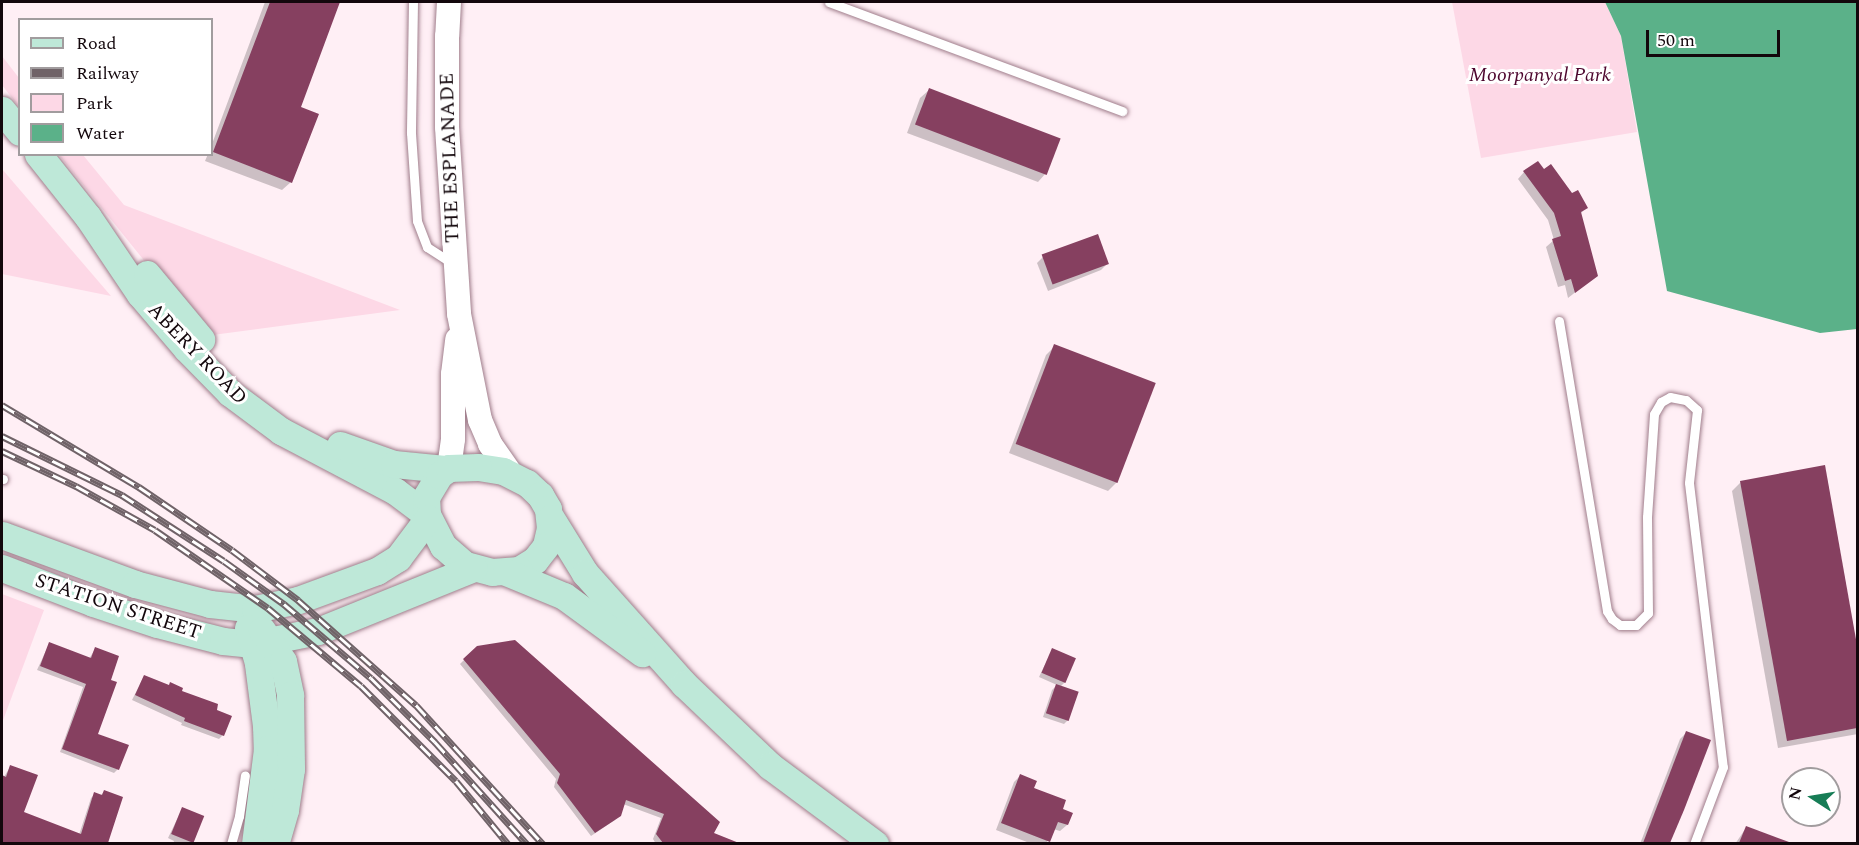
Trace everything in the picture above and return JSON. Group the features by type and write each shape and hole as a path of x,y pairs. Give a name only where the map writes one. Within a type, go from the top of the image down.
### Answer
{"main road":[{"path":"2,110 18,130"},
{"name":"ABERY ROAD","path":"40,156 88,217 140,294 191,354 230,393 281,431 395,491 428,517"},
{"name":"ABERY ROAD","path":"88,217 158,286 225,366 283,415 365,456 403,466 447,468"},
{"path":"684,684 564,596 507,572 474,568 451,555 436,536 428,517 425,501 435,478 447,468 486,467 512,476 540,495 551,518 585,573 684,684 771,766 875,843"},
{"name":"STATION STREET","path":"2,535 135,584 210,604 243,609 268,608 338,587 377,571 398,558 428,517"},
{"path":"507,572 528,565 542,552 549,533 551,518"},
{"name":"STATION STREET","path":"2,568 93,603 157,624 223,640 263,643 318,631 474,568"},
{"path":"243,609 263,643 287,674 292,738 285,810 275,843"},
{"path":"255,843 267,749 263,643"}],"street":[{"name":"THE ESPLANADE","path":"449,2 447,127 454,265 459,314 480,420 490,444 512,476"},
{"name":"THE ESPLANADE","path":"447,468 453,439 453,374 459,314"}],"lane":[{"path":"413,2 411,142 417,221 420,234 427,247 454,265"},
{"path":"829,2 1122,111"},
{"path":"1559,321 1607,612 1620,625 1636,625 1647,613 1647,517 1654,414 1661,402 1670,397 1686,400 1697,410 1689,483 1723,767 1694,843"},
{"path":"231,843 239,816 245,775"}],"green space":[{"name":"Moorpanyal Park","path":"1452,2 1605,2 1621,36 1637,132 1481,158"},
{"path":"2,56 18,77 18,106 2,85"},
{"path":"60,156 84,156 124,205 400,310 205,336"},
{"path":"2,169 111,296 2,274"},
{"path":"2,594 44,610 2,723"}],"water":[{"path":"1605,2 1857,2 1857,329 1820,333 1667,291 1621,36"}],"building":[{"path":"270,2 340,2 301,107 319,114 292,183 213,152"},
{"path":"929,88 1061,139 1047,175 915,124"},
{"path":"1538,161 1544,169 1551,164 1572,193 1578,190 1588,208 1581,212 1598,276 1575,293 1571,279 1565,281 1552,239 1561,236 1554,213 1523,171"},
{"path":"1098,234 1109,264 1053,285 1042,255"},
{"path":"1054,344 1156,383 1117,483 1016,444"},
{"path":"1825,465 1857,645 1857,728 1787,741 1740,481"},
{"path":"515,640 720,822 714,833 739,843 663,843 656,834 664,814 626,800 621,816 595,833 557,783 560,774 463,659 477,646"},
{"path":"49,642 91,658 95,647 119,656 111,680 117,682 98,734 129,745 119,770 62,749 86,684 40,666"},
{"path":"1052,648 1076,658 1065,683 1041,673"},
{"path":"144,675 169,685 170,682 183,688 182,691 218,704 217,710 232,716 224,736 184,721 185,718 135,695"},
{"path":"1056,684 1079,692 1069,721 1046,713"},
{"path":"1686,731 1711,740 1670,843 1643,843"},
{"path":"10,765 38,775 24,812 81,834 94,792 102,795 104,790 123,797 108,843 2,843 2,775 6,777"},
{"path":"1020,774 1037,781 1034,788 1066,800 1063,809 1073,813 1068,825 1058,822 1050,842 1001,823"},
{"path":"182,807 204,816 193,843 171,834"},
{"path":"1746,826 1789,842 1789,843 1739,843"}],"railway":[{"path":"2,405 139,487 232,550 298,600 416,705 543,844"},
{"path":"2,436 122,495 224,561 284,604 371,678 435,742 527,844"},
{"path":"2,451 76,486 155,530 268,608 361,686 456,781 508,844"}]}
